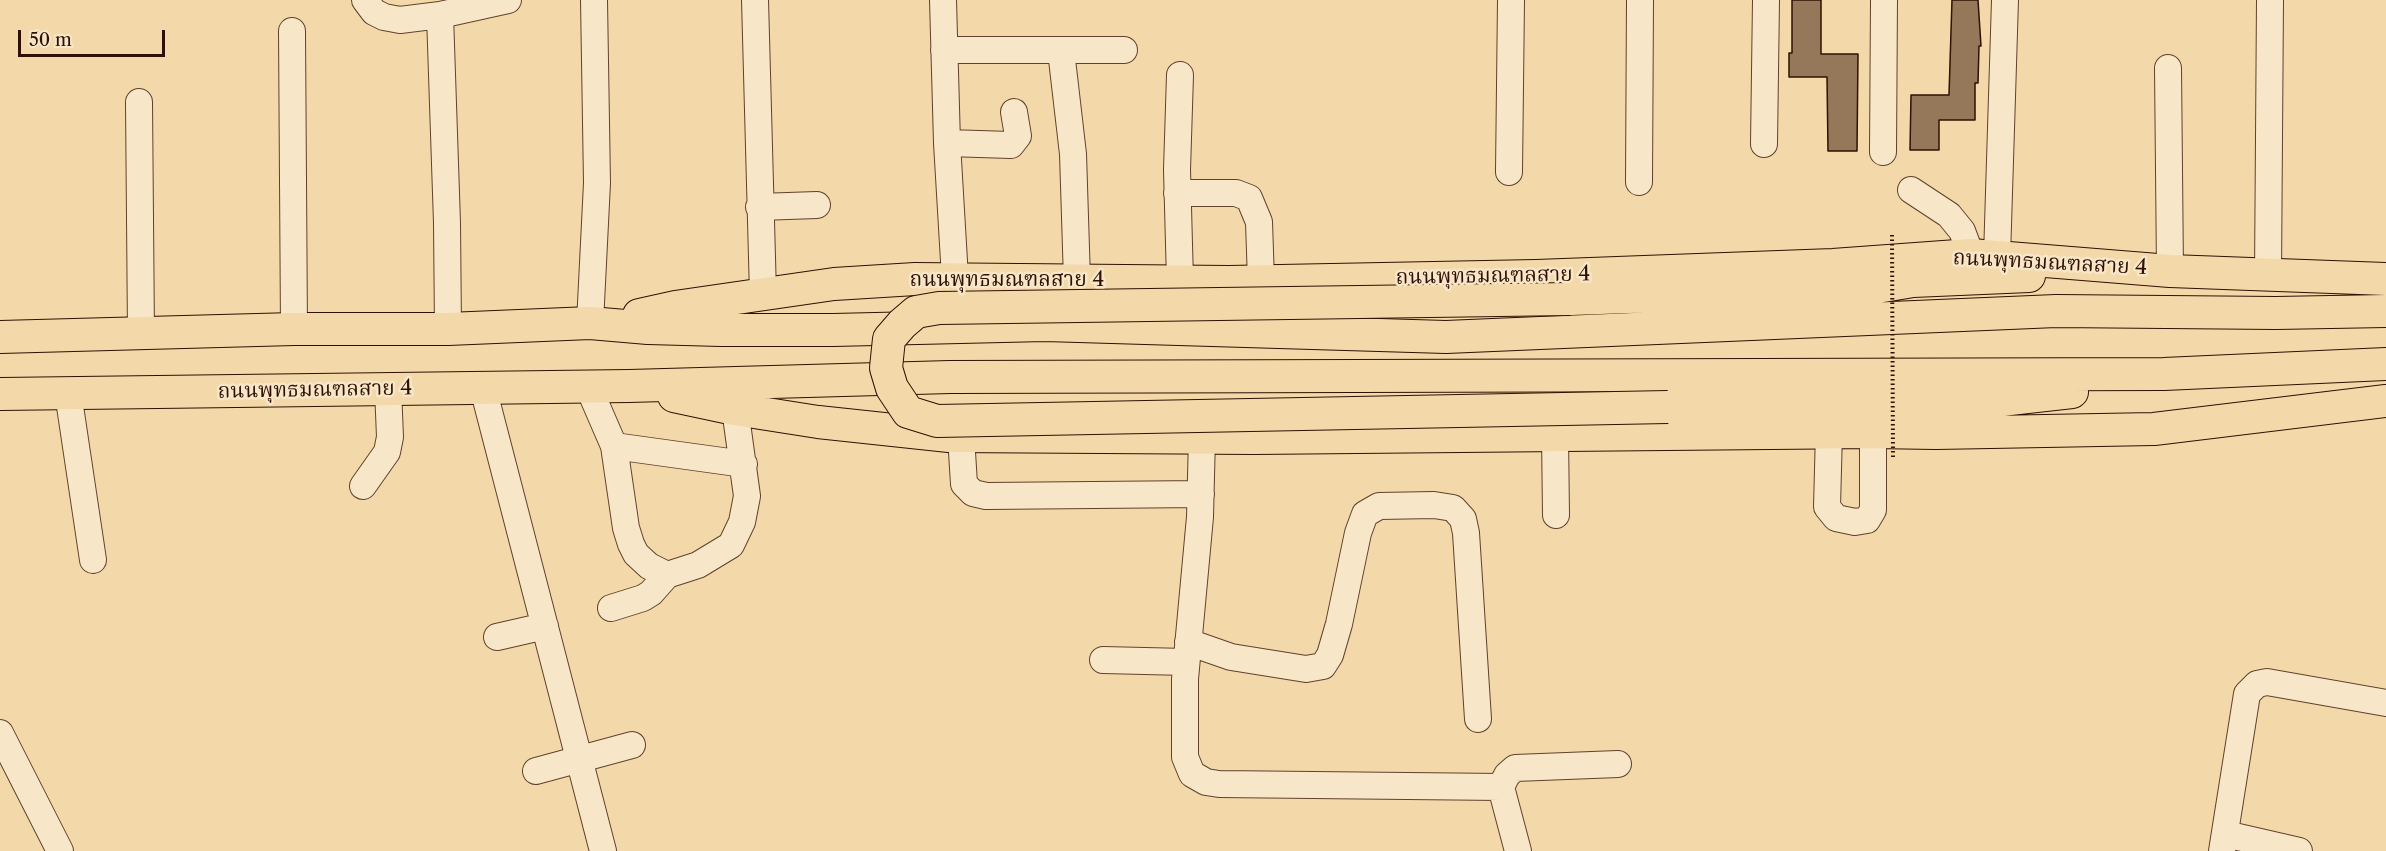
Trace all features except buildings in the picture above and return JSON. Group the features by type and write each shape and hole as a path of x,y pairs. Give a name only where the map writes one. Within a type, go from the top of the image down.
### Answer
{"main road":[{"name":"ถนนพุทธมณฑลสาย 4","path":"596,323 675,307 844,283 955,278 1262,281 1536,276 1833,265 1984,256 2170,271 2386,279"},
{"path":"1865,290 1913,281 2076,274 2132,267"},
{"path":"2056,311 1865,290 1570,299 939,308 916,312 902,324 889,339 886,368 892,388 908,412 937,421 1668,407 1965,404 2073,411 2254,416"},
{"name":"ถนนพุทธมณฑลสาย 4","path":"0,337 294,329 448,329 596,323 648,328 743,330 1045,325 1446,336 2056,311 2276,313 2386,311"},
{"name":"ถนนพุทธมณฑลสาย 4","path":"0,394 629,386 950,377 2164,374 2386,364"},
{"path":"1965,404 2073,392 2164,374"},
{"name":"ถนนพุทธมณฑลสาย 4","path":"629,386 735,409 818,422 961,436 1936,433 2154,429 2386,401"}],"street":[{"path":"365,0 374,12 384,17 400,20 440,15 508,0"},
{"path":"594,0 597,183 596,323"},
{"path":"755,0 763,294"},
{"path":"943,0 947,142 955,278"},
{"path":"1509,172 1511,0"},
{"path":"1639,182 1640,0"},
{"path":"1764,144 1766,0"},
{"path":"1883,152 1884,0"},
{"path":"1984,256 2005,0"},
{"path":"2268,275 2270,0"},
{"path":"440,15 448,329"},
{"path":"292,31 294,329"},
{"path":"944,50 1124,50"},
{"path":"1061,51 1073,154 1077,280"},
{"path":"2168,68 2170,271"},
{"path":"1180,75 1177,193 1180,281"},
{"path":"139,102 141,334"},
{"path":"947,142 1011,145 1018,136 1014,112"},
{"path":"1911,190 1949,215 1984,256"},
{"path":"1177,193 1236,193 1249,198 1259,222 1262,281"},
{"path":"759,207 818,205"},
{"path":"588,386 614,446 626,528 636,554 649,566 667,575"},
{"path":"483,388 603,851"},
{"path":"363,486 387,452 390,437 388,389"},
{"path":"68,393 93,560"},
{"path":"611,608 651,593 667,575 698,565 731,545 742,522 747,496 735,409"},
{"path":"1829,432 1827,507 1836,518 1855,522 1867,520 1873,510 1873,432"},
{"path":"1555,435 1556,515"},
{"path":"961,436 964,483 973,493 986,496 1200,494"},
{"path":"1202,437 1200,494 1187,652 1185,757 1192,774 1206,782 1501,787"},
{"path":"614,446 744,464"},
{"path":"1103,660 1187,652 1306,669 1323,666 1330,655 1339,624 1358,533 1365,514 1379,506 1434,505 1453,508 1463,519 1466,533 1478,719"},
{"path":"497,638 546,626"},
{"path":"2300,851 2223,842 2247,694 2257,684 2267,682 2386,702"},
{"path":"0,733 60,851"},
{"path":"536,771 632,745"},
{"path":"1518,851 1501,787 1507,775 1515,768 1618,764"}],"path":[{"path":"1892,235 1893,459"}]}
